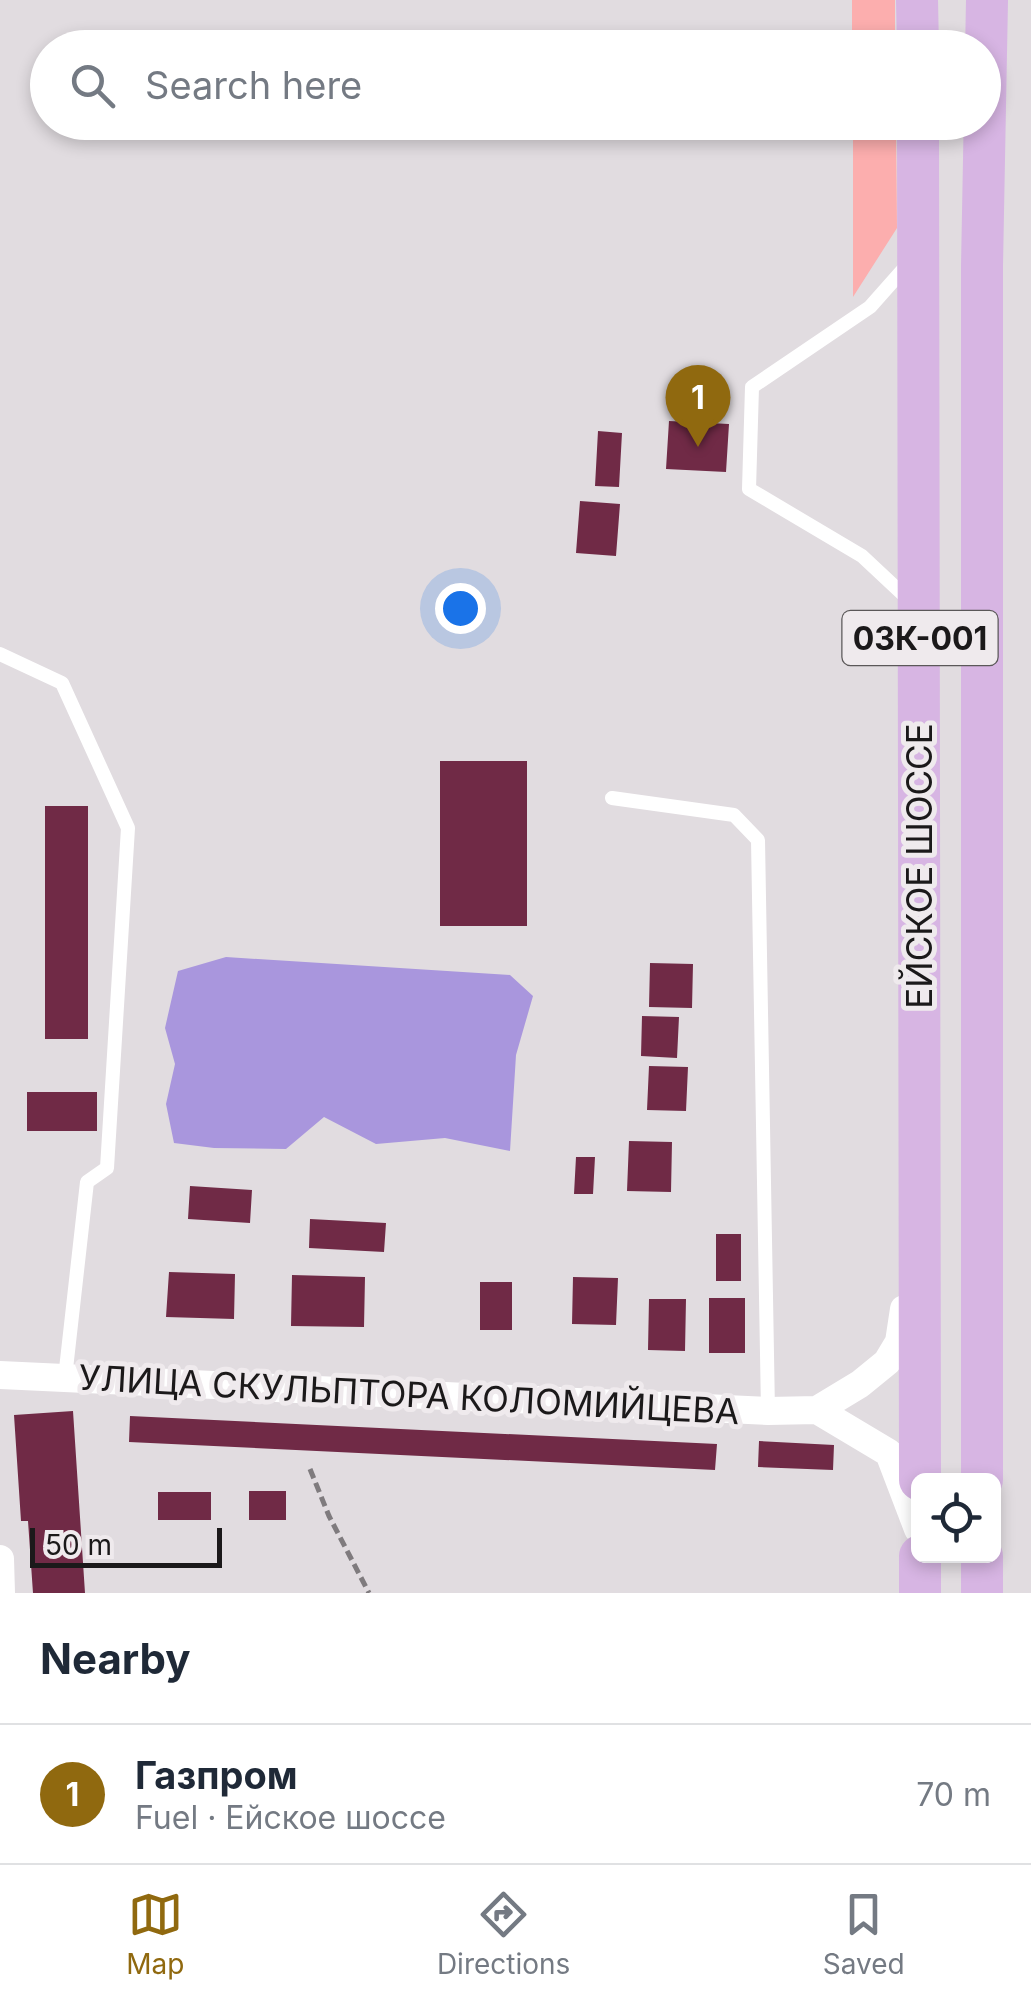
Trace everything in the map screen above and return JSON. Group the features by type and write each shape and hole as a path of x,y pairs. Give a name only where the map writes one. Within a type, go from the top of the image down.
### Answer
{"main road":[{"path":"917,0 918,30"},
{"name":"ЕЙСКОЕ ШОССЕ","path":"986,30 987,0"},
{"name":"03К-001","path":"918,140 920,252"},
{"name":"ЕЙСКОЕ ШОССЕ","path":"982,1473 984,140"},
{"name":"ЕЙСКОЕ ШОССЕ","path":"920,252 920,1473"},
{"path":"920,1563 920,1593"},
{"path":"982,1563 982,1593"}],"street":[{"path":"911,1511 889,1454 817,1410 887,1362 899,1342 904,1322 904,1227 919,1216"},
{"name":"УЛИЦА СКУЛЬПТОРА КОЛОМИЙЦЕВА","path":"0,1376 768,1411 817,1410"},
{"path":"0,1560 1,1593"}],"lane":[{"path":"920,252 870,307 752,387 750,490 862,556 920,610"},
{"path":"0,654 62,683 128,828 107,1168 87,1182 65,1378"},
{"path":"612,798 734,815 758,840 768,1411"}],"path":[{"path":"310,1470 368,1593"}],"shaded area":[{"path":"852,0 895,0 895,30 852,30"},
{"path":"853,140 896,140 897,228 853,297"},
{"path":"226,957 510,975 533,996 516,1055 510,1151 445,1138 376,1144 324,1117 286,1149 174,1143 166,1104 175,1064 165,1028 178,971"}],"building":[{"path":"669,421 729,424 726,472 666,469"},
{"path":"598,431 622,433 619,487 595,486"},
{"path":"580,501 620,504 616,556 576,553"},
{"path":"440,761 527,761 527,926 440,926"},
{"path":"45,806 88,806 88,1039 45,1039"},
{"path":"650,963 693,964 692,1008 649,1007"},
{"path":"642,1016 679,1017 677,1058 641,1056"},
{"path":"649,1066 688,1067 686,1111 647,1110"},
{"path":"27,1092 97,1092 97,1131 27,1131"},
{"path":"629,1141 672,1142 671,1192 627,1191"},
{"path":"576,1157 595,1157 593,1194 574,1194"},
{"path":"190,1186 252,1190 250,1223 188,1219"},
{"path":"310,1219 386,1223 384,1252 309,1248"},
{"path":"716,1234 741,1234 741,1281 716,1281"},
{"path":"169,1272 235,1274 234,1319 166,1317"},
{"path":"292,1275 365,1277 364,1327 291,1326"},
{"path":"573,1277 618,1278 616,1325 572,1324"},
{"path":"480,1282 512,1282 512,1330 480,1330"},
{"path":"709,1298 745,1298 745,1353 709,1353"},
{"path":"649,1299 686,1299 685,1351 648,1350"},
{"path":"73,1411 85,1593 33,1593 28,1521 21,1521 14,1415"},
{"path":"130,1416 717,1444 715,1470 129,1442"},
{"path":"759,1441 834,1445 833,1470 758,1467"},
{"path":"249,1491 286,1491 286,1520 249,1520"},
{"path":"158,1492 211,1492 211,1520 158,1520"}],"place":[{"name":"Газпром","path":"698,447"}]}
